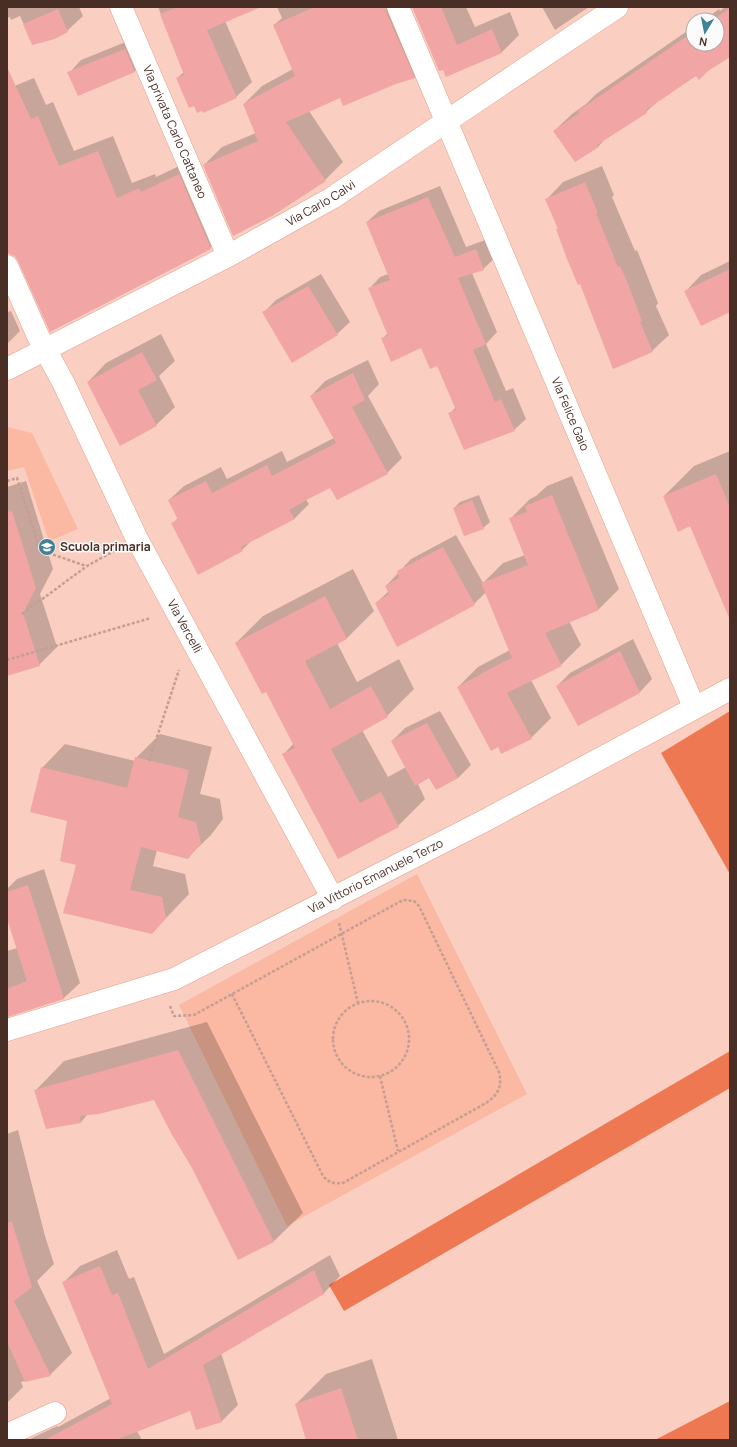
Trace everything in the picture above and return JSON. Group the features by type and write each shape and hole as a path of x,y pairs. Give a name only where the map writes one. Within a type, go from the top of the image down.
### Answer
{"street":[{"name":"Via privata Carlo Cattaneo","path":"121,7 228,256"},
{"name":"Via Felice Gaio","path":"398,7 694,708"},
{"name":"Via Carlo Calvi","path":"7,369 228,256 332,198 617,7"},
{"name":"Via Vercelli","path":"7,266 137,539 333,899"},
{"name":"Via Vittorio Emanuele Terzo","path":"7,1030 174,979 484,821 730,689"},
{"path":"7,1435 55,1413"}],"path":[{"path":"7,481 17,478 40,550 87,566"},
{"path":"22,614 87,566 137,539"},
{"path":"7,660 176,611"},
{"path":"149,760 190,637"},
{"path":"333,899 358,1003"},
{"path":"161,983 174,1016 194,1015 232,994 341,934 403,900 414,901 419,906 499,1072 501,1081 500,1088 493,1098 343,1183 335,1184 327,1181 323,1176 232,994"},
{"path":"370,1001 382,1003 394,1008 402,1017 408,1028 409,1041 407,1053 401,1063 392,1071 380,1076 367,1077 355,1074 344,1066 337,1056 333,1043 334,1031 339,1019 347,1010 358,1003 370,1001"},
{"path":"380,1076 398,1151"}],"shaded area":[{"path":"7,427 32,433 78,529 49,541 24,467 7,471"},
{"path":"730,711 730,874 661,753"},
{"path":"417,874 527,1094 287,1226 179,1005"},
{"path":"730,1051 730,1088 344,1311 329,1285"},
{"path":"730,1401 730,1440 655,1440"}],"building":[{"path":"178,7 261,7 207,30 237,98 203,113 202,111 197,113 194,106 189,108 176,78 184,75 160,14"},
{"path":"315,7 386,7 386,12 415,78 396,84 343,106 340,98 286,122 326,181 272,216 233,236 203,165 258,141 243,104 295,76 273,25"},
{"path":"412,7 441,7 457,45 492,29 502,53 446,77 443,70 439,71"},
{"path":"730,8 730,57 708,71 699,80 696,76 646,110 647,113 597,145 599,147 575,162 553,131 579,113 578,111 685,37 685,52 725,52 724,12"},
{"path":"58,9 68,32 55,39 32,45 23,24"},
{"path":"125,49 135,72 78,96 67,72"},
{"path":"7,67 31,119 38,116 59,166 98,151 117,198 139,188 141,192 179,174 211,249 50,332 18,261 15,256 9,254 7,249"},
{"path":"585,182 618,267 620,266 627,281 642,321 640,322 653,352 613,369 580,284 578,285 567,259 556,229 558,229 545,199"},
{"path":"428,197 455,257 476,249 484,270 458,278 486,344 473,350 495,402 501,399 515,431 464,450 448,413 456,410 437,366 430,369 421,348 391,362 381,338 388,336 368,288 390,280 366,222"},
{"path":"730,269 730,312 701,326 684,291"},
{"path":"308,286 338,335 292,363 262,312"},
{"path":"142,352 157,380 138,390 157,426 120,446 87,382"},
{"path":"353,373 365,400 352,407 388,474 337,500 330,488 308,499 289,510 295,519 241,547 243,551 198,575 171,523 178,520 168,500 206,481 212,493 267,465 272,476 336,443 310,396"},
{"path":"716,474 730,507 730,620 690,526 678,532 663,496"},
{"path":"552,495 599,610 545,633 562,666 507,693 532,739 501,754 498,747 491,751 457,687 512,658 481,583 528,565 509,518 527,512 525,506"},
{"path":"472,500 484,529 464,536 453,508"},
{"path":"12,511 36,588 23,613 40,666 7,676 7,512"},
{"path":"443,547 475,605 397,647 375,603 389,594 385,586 399,578 397,571"},
{"path":"325,596 347,639 305,661 330,709 371,686 388,717 331,749 360,803 381,792 399,827 338,859 282,754 295,748 266,692 262,694 235,643"},
{"path":"620,651 640,693 578,726 556,686"},
{"path":"427,723 458,778 436,790 429,778 415,786 391,741"},
{"path":"135,757 189,770 178,817 196,822 201,843 188,859 141,847 130,890 162,897 166,918 152,934 63,913 76,865 60,861 67,821 30,812 41,767 127,788"},
{"path":"28,885 64,999 7,1017 7,989 27,981 7,919 7,892"},
{"path":"178,1050 274,1242 238,1260 192,1168 171,1133 154,1100 99,1114 80,1116 81,1123 46,1129 34,1090"},
{"path":"12,1222 32,1287 14,1301 51,1376 25,1382 7,1342 7,1223"},
{"path":"100,1266 112,1295 118,1293 148,1369 314,1270 324,1294 203,1365 222,1422 196,1430 190,1411 116,1440 45,1440 112,1404 62,1282"},
{"path":"341,1388 358,1440 306,1440 295,1404"}],"place":[{"name":"Scuola primaria","path":"47,547"}]}
